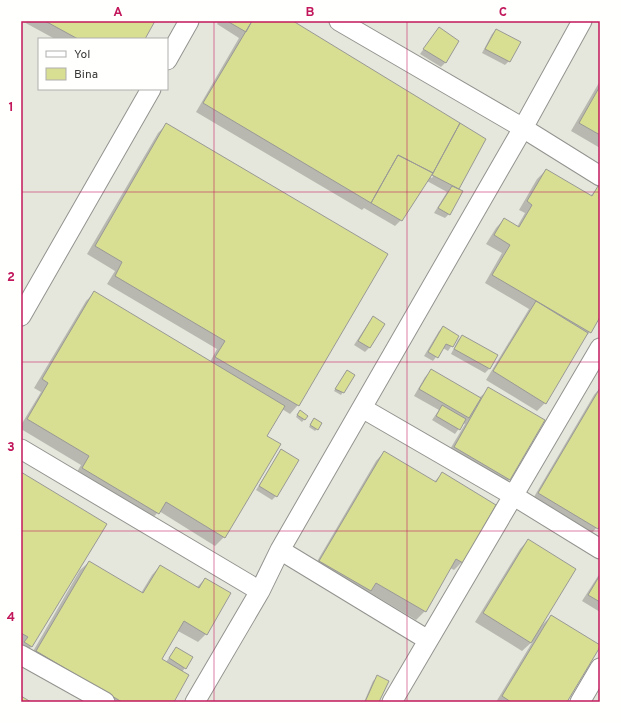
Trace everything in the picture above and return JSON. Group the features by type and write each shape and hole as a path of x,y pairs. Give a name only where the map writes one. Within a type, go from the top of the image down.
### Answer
{"street":[{"path":"168,58 189,21"},
{"path":"339,21 523,128 600,176"},
{"path":"195,702 260,591 280,550 523,128 582,21"},
{"path":"21,316 149,90"},
{"path":"392,702 600,348"},
{"path":"362,408 514,496 600,549"},
{"path":"21,449 260,591"},
{"path":"280,550 428,640"},
{"path":"21,655 105,702"},
{"path":"580,702 600,668"}],"shaded area":[{"path":"21,21 600,21 600,702 21,702"}],"building":[{"path":"45,21 155,21 146,38 76,38"},
{"path":"227,21 252,21 246,32"},
{"path":"252,21 293,21 460,123 433,173 398,155 371,203 203,103"},
{"path":"439,27 459,41 446,63 423,49"},
{"path":"496,29 521,42 510,62 485,49"},
{"path":"600,86 600,135 579,123"},
{"path":"166,123 388,254 299,406 215,357 225,341 115,276 122,262 95,246"},
{"path":"460,123 486,139 459,189 432,175"},
{"path":"398,155 433,173 402,221 371,203"},
{"path":"546,169 592,196 598,186 600,187 600,317 591,333 492,275 510,245 494,235 504,218 519,227 532,205 527,201"},
{"path":"452,186 463,191 450,215 438,208"},
{"path":"94,291 285,406 267,436 281,444 225,538 166,502 159,514 82,468 89,456 27,419 48,383 42,379"},
{"path":"536,301 588,333 546,404 493,371"},
{"path":"373,316 385,324 370,348 358,341"},
{"path":"443,326 459,336 453,347 446,344 438,358 428,352"},
{"path":"462,335 498,355 490,369 454,349"},
{"path":"431,369 481,398 469,418 419,389"},
{"path":"347,370 355,375 344,393 335,389"},
{"path":"488,387 545,420 510,480 454,447"},
{"path":"600,388 600,526 598,529 538,493"},
{"path":"442,405 466,419 460,430 436,416"},
{"path":"300,410 308,416 305,420 297,415"},
{"path":"314,418 322,423 318,430 310,425"},
{"path":"281,449 299,460 277,497 259,486"},
{"path":"384,451 436,482 442,472 496,505 463,563 456,559 426,612 376,583 371,591 319,561"},
{"path":"21,472 107,524 32,647 24,642 28,637 21,633"},
{"path":"528,539 576,569 531,643 483,613"},
{"path":"89,561 143,593 160,565 199,588 205,578 231,593 207,635 184,621 162,659 189,675 174,702 122,702 36,651"},
{"path":"600,575 600,602 588,595"},
{"path":"551,615 600,645 600,647 567,702 511,702 502,696"},
{"path":"176,647 193,657 186,669 169,658"},
{"path":"377,675 389,681 379,702 365,702"},
{"path":"21,696 31,702 21,702"}]}
